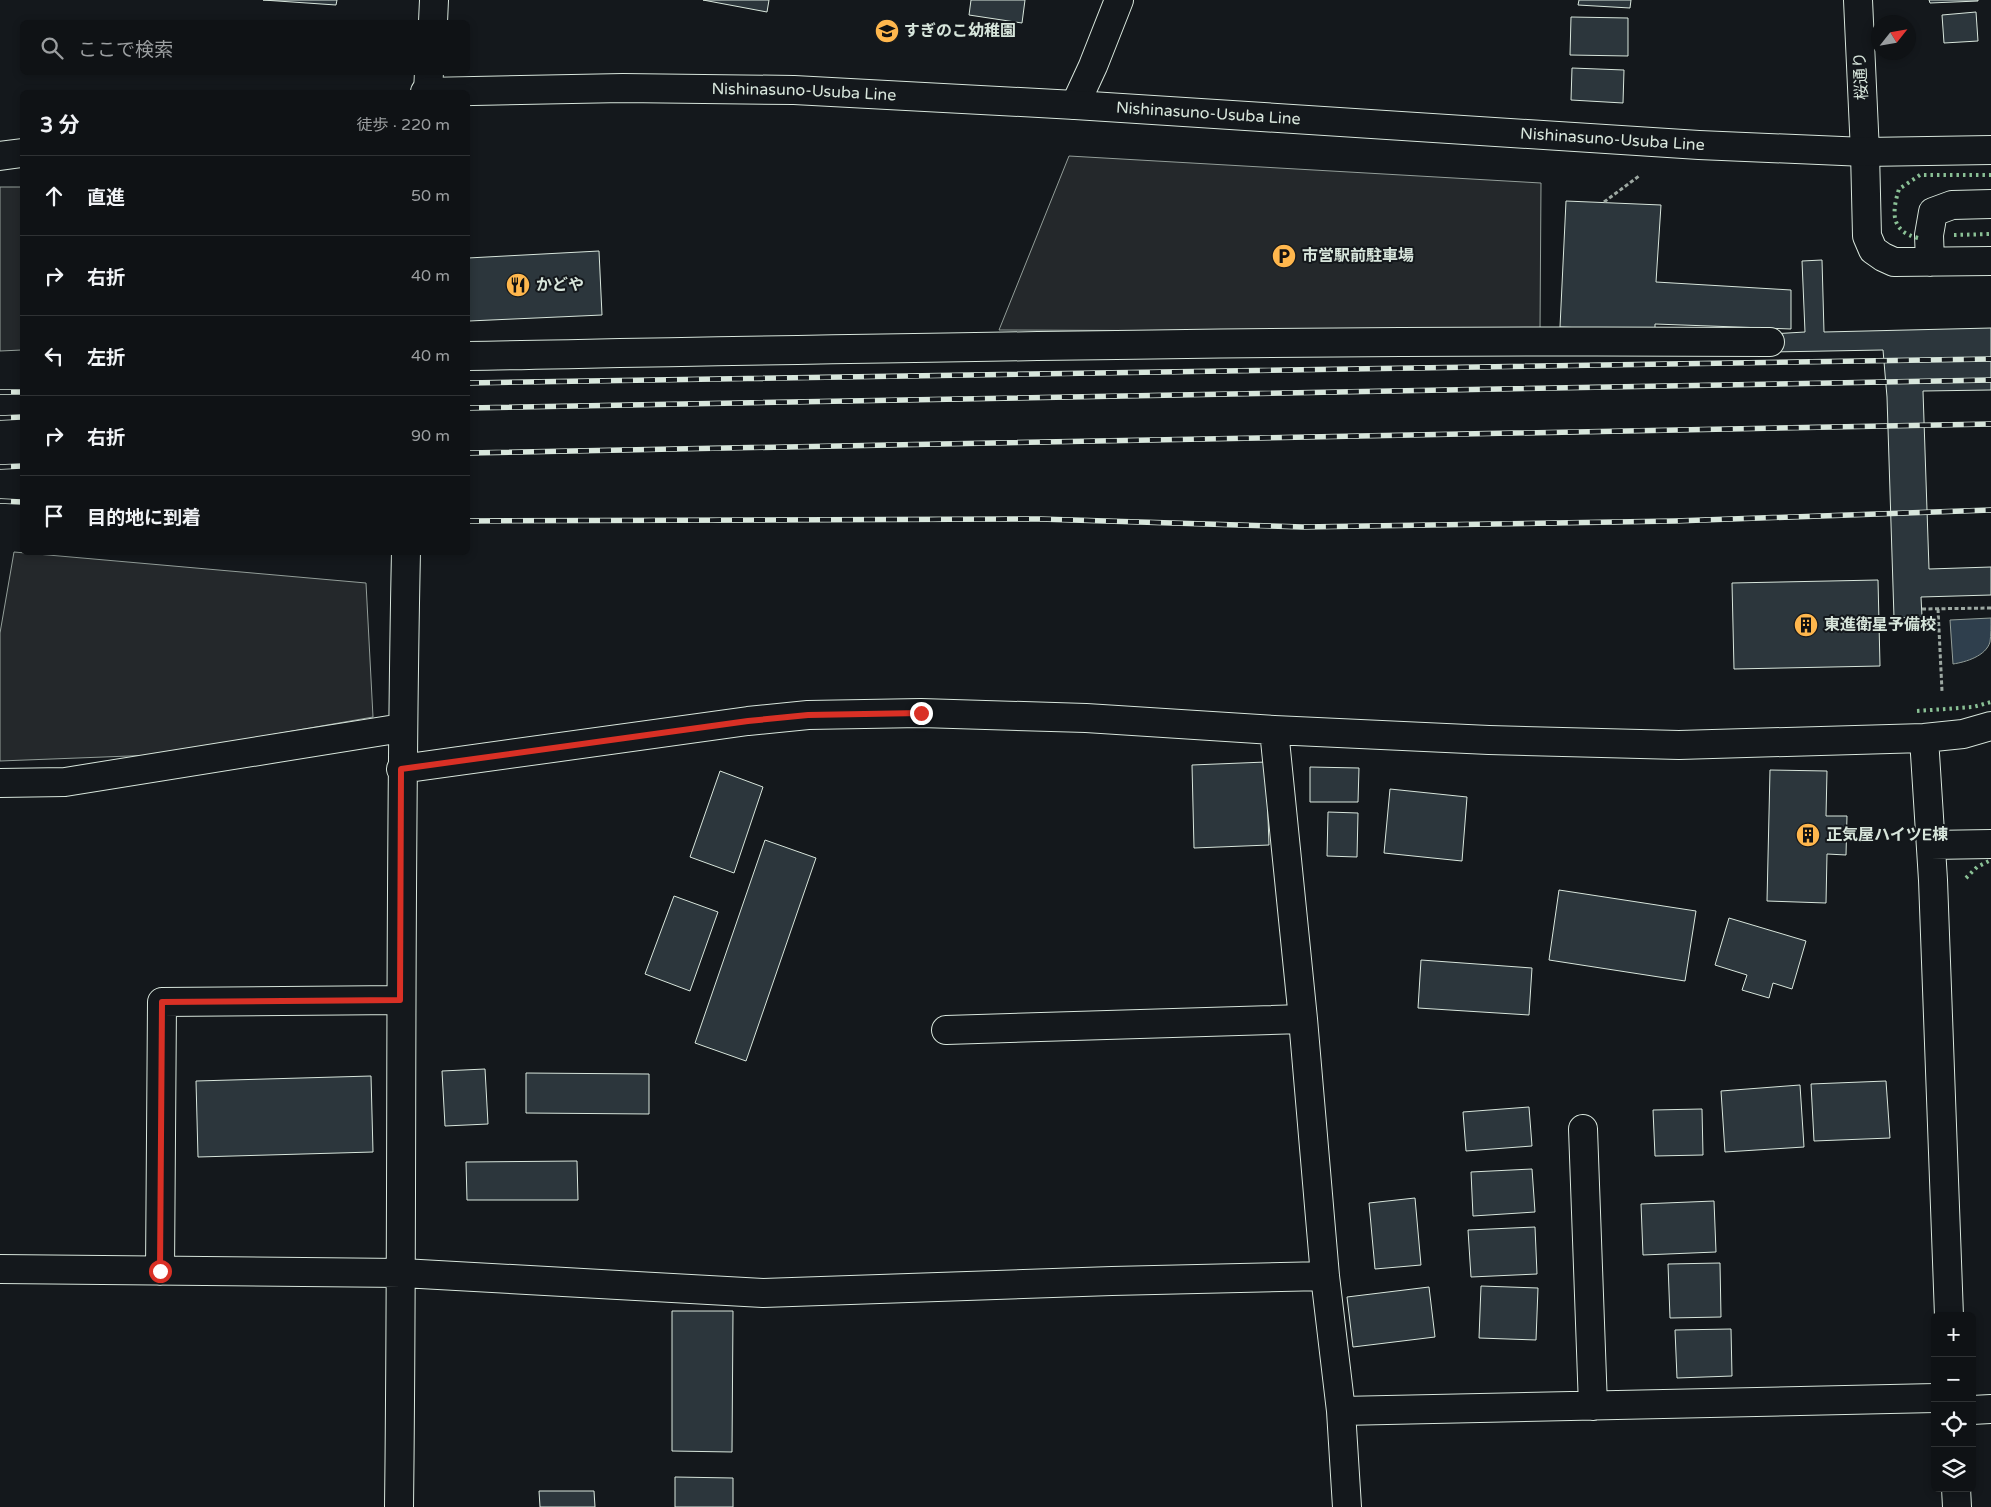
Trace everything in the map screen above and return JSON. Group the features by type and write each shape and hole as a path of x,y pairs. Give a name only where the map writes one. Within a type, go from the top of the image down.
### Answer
{"street":[{"path":"433,20 434,0"},
{"path":"1075,105 1093,66 1119,0"},
{"name":"桜通り","path":"1858,0 1867,236 1873,250 1894,262 1991,261"},
{"path":"427,90 429,75"},
{"name":"Nishinasuno-Usuba Line","path":"470,91 623,88 794,90 1075,105 1570,138 1865,152 1991,150"},
{"path":"0,156 20,153"},
{"path":"1930,262 1929,235 1933,212 1952,205 1991,204"},
{"path":"470,356 968,347 1498,341 1770,342"},
{"path":"399,1507 402,1273 401,769 406,555"},
{"path":"401,769 748,721 808,715 921,713 1086,718 1274,730 1489,740 1679,745 1924,738 1964,734 1991,726"},
{"path":"0,783 65,782 402,728"},
{"path":"1274,730 1303,1019 1325,1276 1341,1411 1347,1507"},
{"path":"1924,738 1931,845 1949,1312"},
{"path":"1931,845 1991,844"},
{"path":"160,1271 162,1002 400,1000"},
{"path":"946,1030 1303,1019"},
{"path":"1583,1129 1593,1406"},
{"path":"0,1269 402,1273 763,1293 1325,1276"},
{"path":"1341,1411 1931,1398"},
{"path":"1976,1410 1991,1410"},
{"path":"1956,1492 1957,1507"}],"path":[{"path":"1604,202 1642,174"},
{"path":"1922,609 1991,608"},
{"path":"1938,609 1942,691"}],"shaded area":[{"name":"市営駅前駐車場","path":"1069,156 1541,183 1540,332 999,330"},
{"path":"0,187 20,187 20,350 0,351"},
{"path":"14,552 20,553 20,555 48,555 366,583 373,717 155,755 0,761 0,633"}],"water":[{"path":"1991,618 1991,633 1988,647 1980,655 1964,662 1953,664 1950,620"}],"building":[{"path":"263,0 337,0 336,5"},
{"path":"703,0 769,0 767,12"},
{"path":"971,0 1025,0 1022,23 969,15"},
{"path":"1579,0 1631,0 1630,8 1578,5"},
{"path":"1929,0 1978,0 1978,1 1930,3"},
{"path":"1976,12 1978,41 1944,43 1942,15"},
{"path":"1571,17 1628,18 1628,56 1570,55"},
{"path":"1572,68 1624,70 1623,103 1571,100"},
{"path":"1566,201 1661,205 1656,282 1791,290 1791,329 1655,324 1655,331 1560,327"},
{"path":"599,251 602,315 470,321 470,258"},
{"path":"1822,260 1824,332 1991,328 1991,390 1923,391 1929,569 1991,567 1991,595 1921,597 1922,617 1894,618 1887,397 1883,350 1771,352 1771,334 1805,332 1802,261"},
{"name":"東進衛星予備校","path":"1878,580 1880,666 1734,669 1732,583"},
{"path":"1266,762 1269,845 1194,848 1192,765"},
{"path":"1310,767 1359,768 1358,802 1310,802"},
{"name":"正気屋ハイツE棟","path":"1770,770 1827,771 1826,816 1847,816 1846,855 1827,854 1826,903 1767,901"},
{"path":"720,771 763,787 734,873 690,857"},
{"path":"1390,789 1467,797 1462,861 1384,853"},
{"path":"1328,812 1358,813 1357,857 1327,856"},
{"path":"765,840 816,858 746,1061 695,1043"},
{"path":"1559,890 1696,911 1685,981 1549,960"},
{"path":"674,896 718,912 690,991 645,974"},
{"path":"1729,918 1806,941 1792,989 1773,983 1769,998 1742,990 1747,975 1715,965"},
{"path":"1421,960 1532,968 1529,1015 1418,1008"},
{"path":"485,1069 488,1124 445,1126 442,1071"},
{"path":"526,1073 649,1074 649,1114 526,1113"},
{"path":"371,1076 373,1152 198,1157 196,1081"},
{"path":"1886,1081 1890,1138 1814,1141 1811,1084"},
{"path":"1800,1085 1804,1147 1725,1152 1721,1091"},
{"path":"1529,1107 1532,1146 1466,1151 1463,1112"},
{"path":"1702,1109 1703,1155 1655,1156 1653,1110"},
{"path":"577,1161 578,1200 467,1200 466,1162"},
{"path":"1532,1169 1535,1212 1473,1216 1471,1172"},
{"path":"1415,1198 1421,1265 1375,1269 1369,1203"},
{"path":"1714,1201 1716,1252 1643,1255 1641,1204"},
{"path":"1535,1227 1537,1274 1471,1277 1468,1230"},
{"path":"1720,1263 1721,1317 1670,1318 1668,1264"},
{"path":"1481,1286 1538,1288 1536,1340 1479,1338"},
{"path":"1429,1287 1435,1337 1353,1347 1347,1297"},
{"path":"672,1311 733,1311 732,1452 672,1451"},
{"path":"1731,1329 1732,1376 1677,1378 1675,1330"},
{"path":"675,1477 733,1478 733,1507 675,1507"},
{"path":"539,1491 594,1491 595,1507 540,1507"}],"railway":[{"path":"470,383 1991,359"},
{"path":"470,408 1991,380"},
{"path":"0,392 20,392"},
{"path":"0,418 20,417"},
{"path":"470,453 1991,424"},
{"path":"0,467 20,466"},
{"path":"0,501 20,502"},
{"path":"470,521 1039,519 1303,527 1675,521 1991,510"}],"hedge":[{"path":"1918,238 1902,231 1895,220 1895,205 1899,189 1920,175 1991,175"},
{"path":"1954,235 1991,234"},
{"path":"1917,711 1973,707 1991,702"},
{"path":"1966,878 1977,867 1991,860"}],"place":[{"name":"すぎのこ幼稚園","path":"887,31"},
{"name":"市営駅前駐車場","path":"1284,256"},
{"name":"かどや","path":"518,285"},
{"name":"東進衛星予備校","path":"1806,625"},
{"name":"正気屋ハイツE棟","path":"1808,835"}],"route":[{"path":"160,1271 162,1002 400,1000 401,769 748,721 808,715 921,713"}]}
